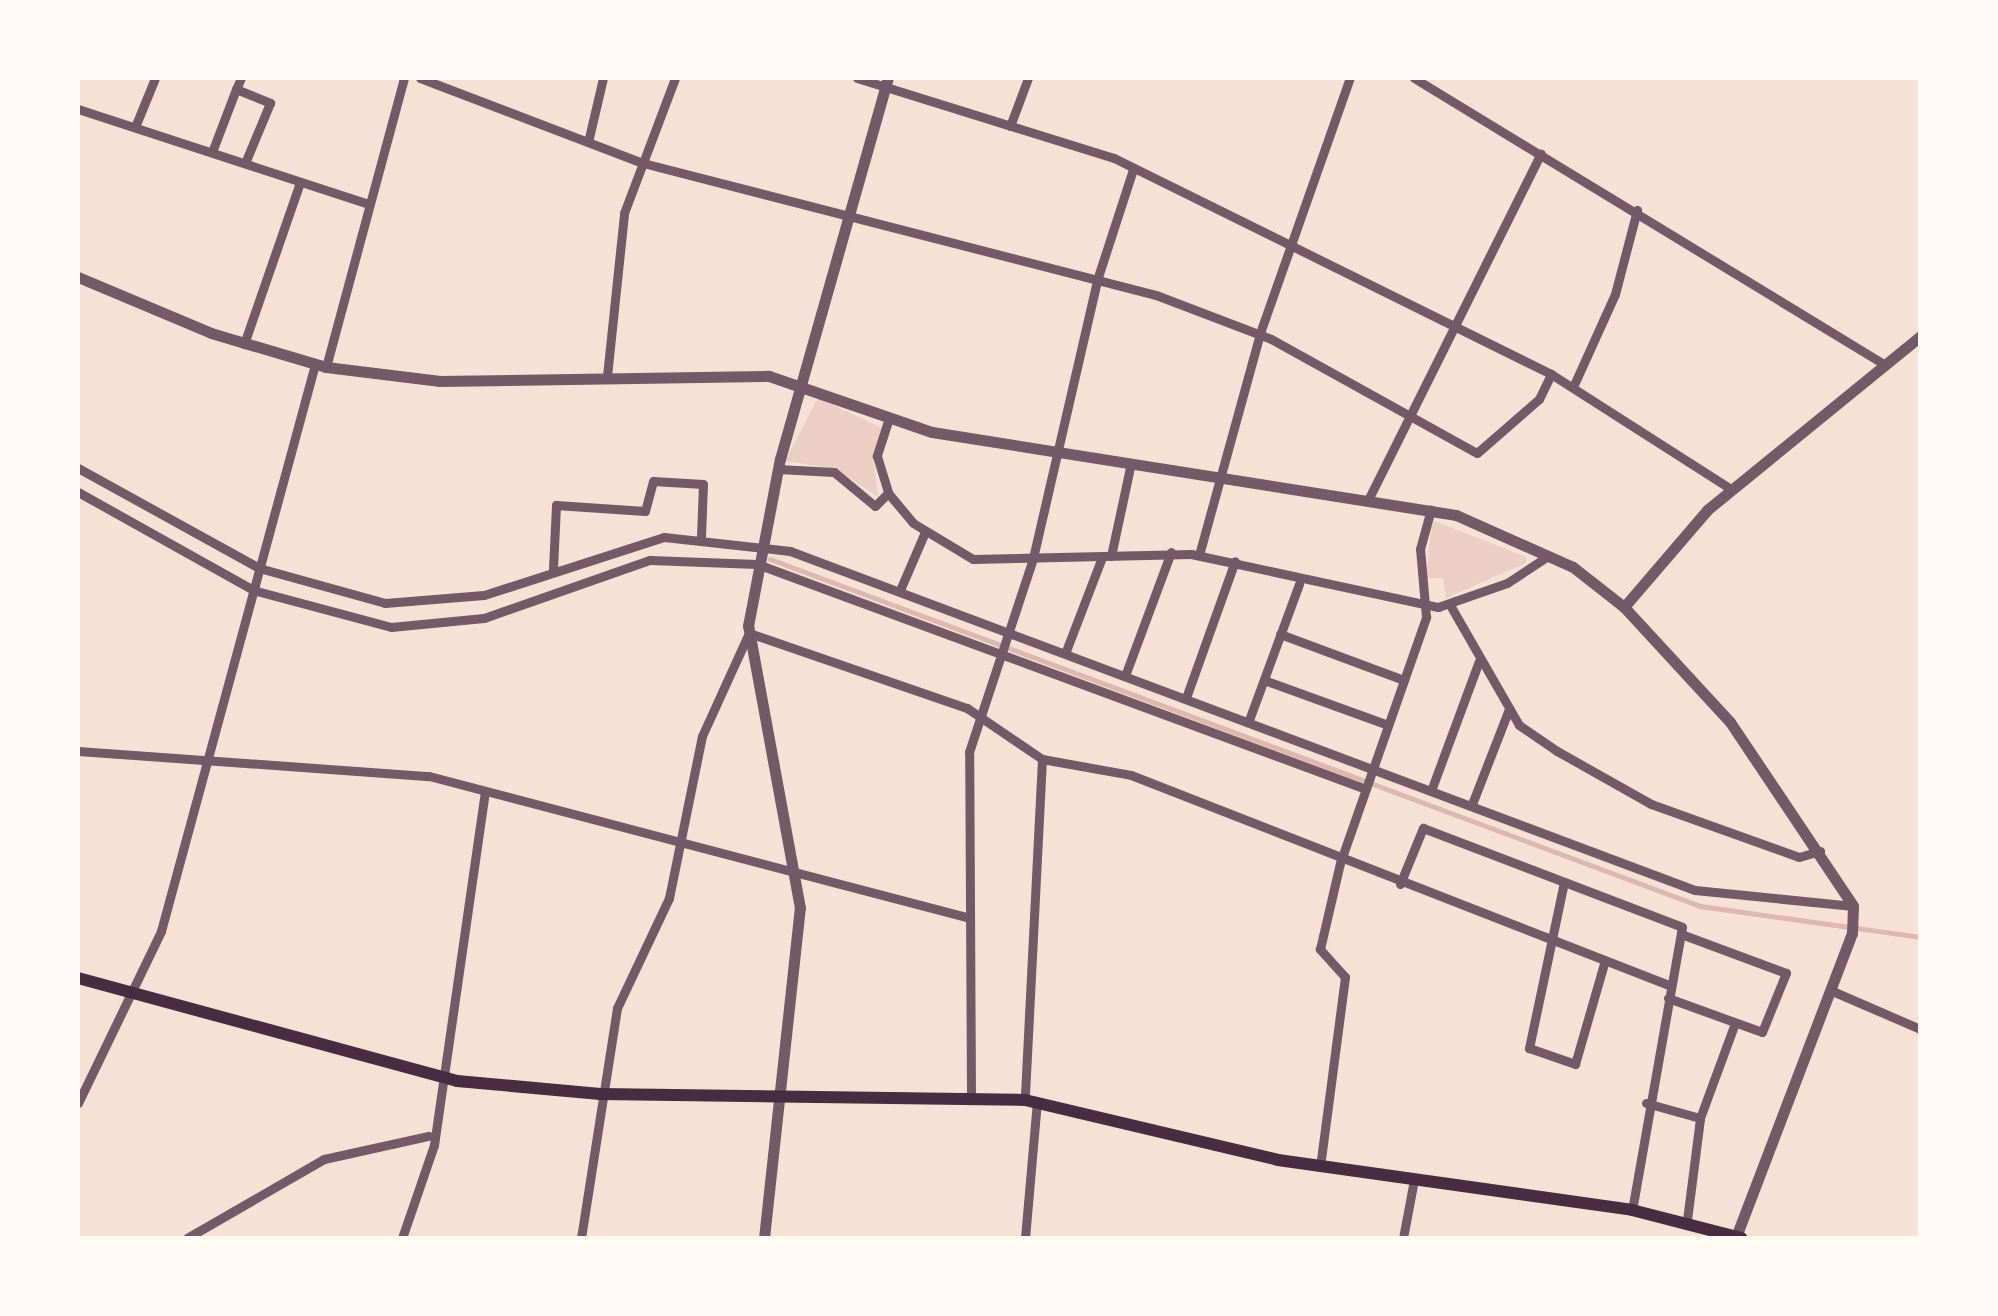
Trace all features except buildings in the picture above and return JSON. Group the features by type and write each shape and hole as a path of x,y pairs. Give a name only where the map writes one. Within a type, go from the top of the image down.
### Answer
{"main road":[{"path":"78,978 437,1078 600,1094 971,1096 1031,1101 1320,1167 1632,1210 1686,1220 1738,1238"}],"street":[{"path":"135,127 155,78"},
{"path":"212,152 241,78"},
{"path":"78,1103 127,992 162,931 259,568 404,78"},
{"path":"420,78 643,163 842,220 1098,277 1260,334 1477,453 1539,399 1550,374"},
{"path":"588,142 603,78"},
{"path":"607,376 624,213 675,78"},
{"path":"857,78 886,82 1133,168 1550,374 1732,488"},
{"path":"1010,126 1028,78"},
{"path":"1199,556 1260,334 1350,78"},
{"path":"1414,78 1882,362"},
{"path":"581,1238 600,1094 618,1008 669,898 702,736 748,632 760,544 778,469 806,386 842,220 886,82"},
{"path":"236,90 270,103 245,163"},
{"path":"78,109 368,204"},
{"path":"1369,498 1542,153"},
{"path":"971,1096 964,786 978,714 1032,558 1098,277 1133,168"},
{"path":"244,344 300,182"},
{"path":"1573,388 1615,294 1637,210"},
{"path":"78,277 244,344 320,366 440,381 750,373 806,386 890,418 1057,452 1431,510 1548,556 1624,607 1730,722 1822,850 1853,906 1853,927 1738,1238"},
{"path":"1624,607 1732,488 1882,362 1920,336"},
{"path":"890,418 877,456 888,492 925,532 973,559 1171,552 1235,561 1299,584 1426,607 1450,605 1548,556"},
{"path":"1066,651 1107,556 1131,463"},
{"path":"78,468 259,568 350,598 408,604 484,595 616,546 701,537 760,544 900,590 1186,695 1695,890 1853,906"},
{"path":"778,469 834,472 875,506 888,492"},
{"path":"553,569 556,505 645,511 654,480 703,484 701,537"},
{"path":"78,492 253,590 331,617 412,627 484,618 650,560 757,564 1367,787"},
{"path":"1320,1167 1346,977 1320,949 1340,863 1426,607 1420,549 1431,510"},
{"path":"900,590 925,532"},
{"path":"1126,674 1171,552"},
{"path":"1186,695 1235,561"},
{"path":"1249,720 1299,584"},
{"path":"1450,605 1510,709 1557,751 1651,804 1798,857 1822,850"},
{"path":"748,632 978,714 1042,759 1131,775 1340,863 1671,986"},
{"path":"748,632 799,876 764,1238"},
{"path":"1280,634 1404,680"},
{"path":"1432,788 1480,661"},
{"path":"1264,680 1388,725"},
{"path":"1472,804 1510,709"},
{"path":"78,751 381,770 485,793 966,917"},
{"path":"1025,1238 1042,759"},
{"path":"402,1238 434,1145 428,1136 485,793"},
{"path":"1400,884 1423,828 1786,973 1762,1032 1668,998"},
{"path":"1564,882 1545,937 1529,1048 1575,1064 1605,960"},
{"path":"1632,1210 1646,1103 1681,934"},
{"path":"1830,990 1920,1029"},
{"path":"1686,1220 1700,1118 1735,1023"},
{"path":"1646,1103 1700,1118"},
{"path":"187,1238 324,1160 428,1136"},
{"path":"1403,1238 1414,1180"}],"shaded area":[{"path":"818,398 882,428 873,456 878,497 836,469 785,461"},
{"path":"1432,520 1526,557 1526,563 1446,598 1443,578 1426,578"}],"waterway":[{"path":"770,559 1700,906 1920,937"}]}
